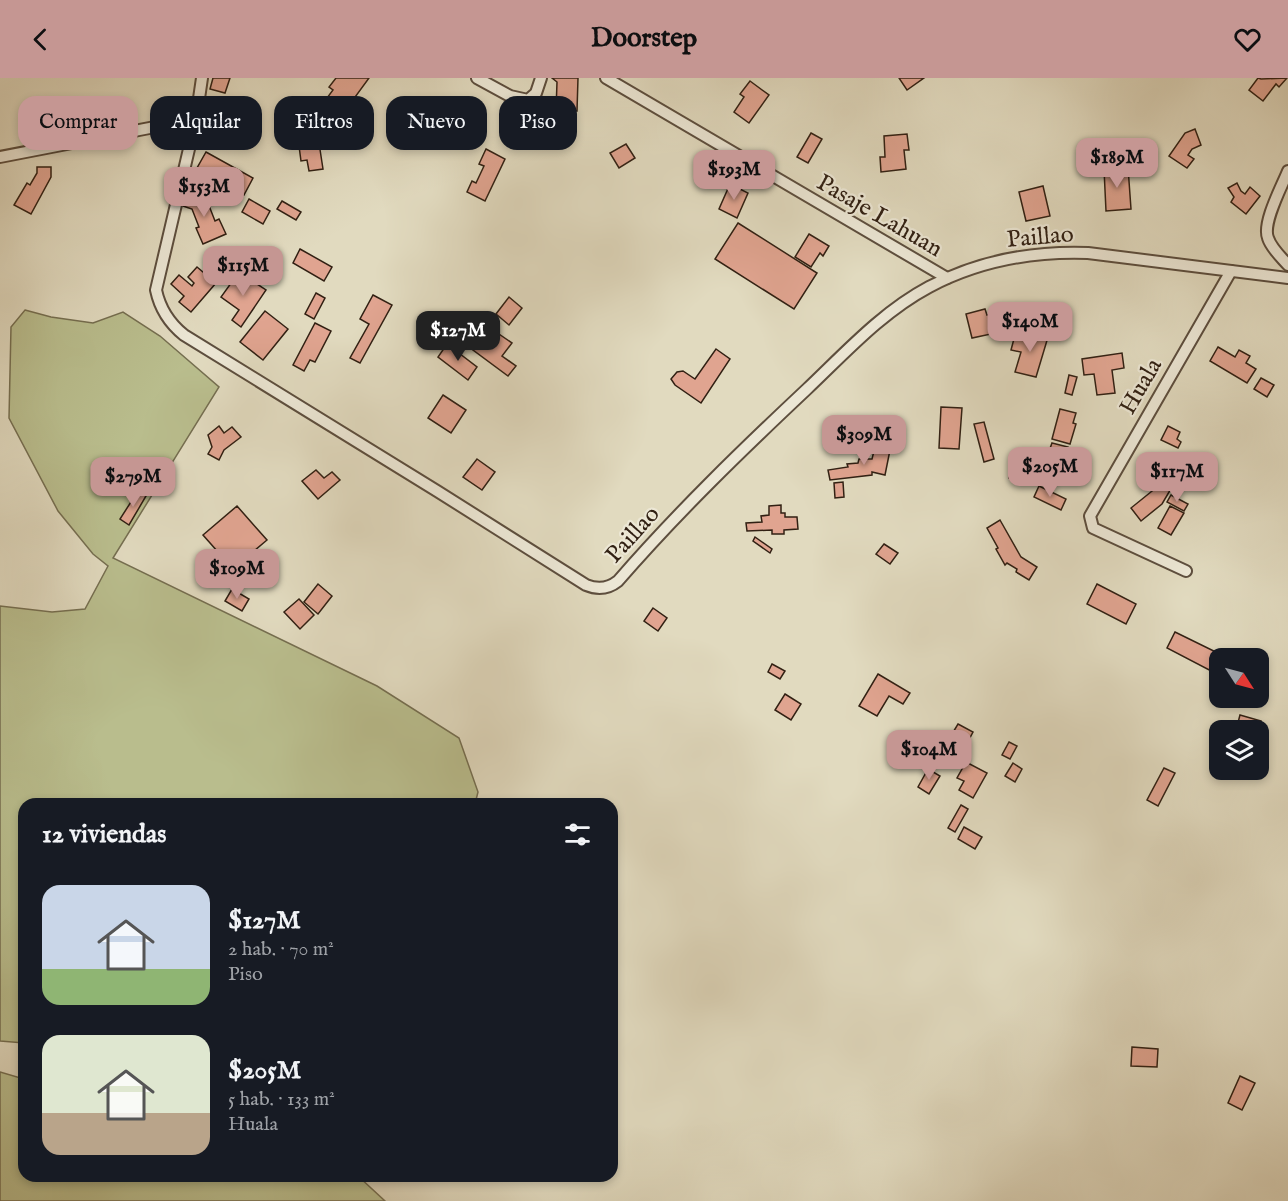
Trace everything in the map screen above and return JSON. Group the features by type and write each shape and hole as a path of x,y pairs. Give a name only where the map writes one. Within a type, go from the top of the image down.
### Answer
{"street":[{"name":"Paillao","path":"199,96 202,78"},
{"path":"477,78 510,96 528,100 536,93 541,78"},
{"name":"Pasaje Lahuan","path":"606,78 947,278"},
{"path":"0,157 150,128"},
{"name":"Paillao","path":"189,150 156,290 161,307 170,323 184,335 592,587 603,588 618,581 680,512 735,457 876,324 910,298 947,278 1001,260 1066,252 1288,278"},
{"path":"1288,171 1266,231 1271,245 1288,265"},
{"name":"Huala","path":"1186,571 1093,528 1090,516 1231,271"}],"green space":[{"path":"25,310 51,317 93,323 123,312 160,336 219,387 113,558 377,686 459,738 478,792 476,798 18,798 18,1042 0,1041 0,606 52,612 85,609 108,566 93,554 58,511 9,418 11,327"},
{"path":"0,1072 18,1077 18,1182 364,1182 385,1201 0,1201"}],"building":[{"path":"213,78 230,78 225,93 210,89"},
{"path":"336,78 369,78 356,96 328,96 333,90 329,87"},
{"path":"552,78 578,78 577,111 577,96 557,96 557,82"},
{"path":"899,78 924,78 907,90"},
{"path":"1258,78 1287,78 1279,87 1276,84 1263,101 1249,90"},
{"path":"750,81 769,95 749,123 734,112 744,97 740,94"},
{"path":"1195,129 1201,145 1192,149 1188,155 1194,159 1187,168 1169,156 1185,133"},
{"path":"811,133 822,139 808,163 797,157"},
{"path":"907,134 909,150 904,150 906,169 881,172 880,157 885,157 884,136"},
{"path":"626,144 635,158 619,168 610,153"},
{"path":"300,150 320,150 323,169 309,171 307,160 301,161"},
{"path":"487,150 505,159 485,201 467,192 472,181 476,183 484,166 479,164"},
{"path":"206,152 253,178 244,195 197,168"},
{"path":"37,167 51,167 51,177 31,214 14,205 27,183 30,185 37,173"},
{"path":"1128,167 1131,209 1106,211 1104,169"},
{"path":"1237,183 1245,194 1250,187 1260,196 1246,214 1231,202 1234,197 1228,188"},
{"path":"730,184 748,193 737,218 719,209"},
{"path":"1043,186 1050,216 1026,221 1019,192"},
{"path":"190,191 206,198 203,204 208,203 215,221 219,219 226,234 203,244 196,228 199,227 192,209 183,206"},
{"path":"249,199 270,211 263,224 242,212"},
{"path":"282,201 301,212 296,220 277,209"},
{"path":"738,223 817,273 794,309 715,259"},
{"path":"809,234 829,246 823,256 820,253 811,267 795,257"},
{"path":"300,249 332,267 324,281 293,263"},
{"path":"197,267 216,283 191,312 179,302 184,296 171,284 179,275 192,286 194,283 188,277"},
{"path":"239,272 266,290 241,327 232,320 239,310 221,297"},
{"path":"316,293 325,298 314,319 305,314"},
{"path":"373,295 392,305 360,363 350,358 369,324 360,319"},
{"path":"509,297 522,308 509,325 496,314"},
{"path":"985,309 987,315 991,314 994,324 989,325 991,334 972,338 966,314"},
{"path":"265,311 288,329 263,360 240,342"},
{"path":"315,323 331,331 315,362 310,360 304,371 293,365"},
{"path":"1028,331 1048,337 1036,377 1015,372 1021,352 1011,350 1015,335 1026,338"},
{"path":"496,332 512,343 502,356 516,366 508,376 469,347 478,335 488,342"},
{"path":"447,344 477,367 468,380 438,357"},
{"path":"1218,347 1235,357 1239,350 1250,356 1246,363 1256,369 1247,383 1210,361"},
{"path":"716,349 730,359 701,403 675,385 671,379 677,372 683,371 695,379"},
{"path":"1122,353 1124,368 1112,370 1115,393 1097,395 1094,374 1084,375 1082,359"},
{"path":"1069,375 1077,377 1072,395 1065,393"},
{"path":"1261,378 1274,385 1267,397 1254,389"},
{"path":"443,395 466,410 451,433 428,418"},
{"path":"941,407 962,408 959,449 939,448"},
{"path":"1060,409 1076,413 1073,423 1076,424 1070,444 1052,439"},
{"path":"984,422 994,459 984,462 974,424"},
{"path":"219,426 224,433 232,427 241,437 224,450 219,460 208,454 212,447 208,435"},
{"path":"1168,426 1180,432 1177,439 1181,442 1178,448 1161,440"},
{"path":"1052,443 1068,447 1065,459 1048,454"},
{"path":"875,447 890,450 885,475 872,472 872,475 830,480 828,470 848,467 847,464 858,463 859,459 872,459"},
{"path":"477,459 495,472 482,490 463,477"},
{"path":"1015,459 1037,465 1031,485 1009,478"},
{"path":"316,470 324,478 332,472 340,480 318,499 302,481"},
{"path":"1167,471 1175,476 1169,484 1172,487 1162,504 1141,521 1131,508 1157,487"},
{"path":"843,482 844,497 835,498 834,483"},
{"path":"1039,486 1066,499 1061,510 1034,497"},
{"path":"138,491 146,496 129,525 120,519"},
{"path":"1171,495 1188,504 1184,511 1167,502"},
{"path":"781,505 781,513 785,513 785,517 797,517 798,529 784,530 784,534 772,534 772,530 747,531 746,523 762,522 761,516 769,515 769,506"},
{"path":"237,506 267,540 233,569 203,535"},
{"path":"1170,506 1184,513 1171,535 1158,528"},
{"path":"1000,520 1021,557 1037,567 1029,580 1016,572 1017,569 1007,563 1005,565 996,549 998,548 987,528"},
{"path":"755,537 772,549 770,553 753,541"},
{"path":"884,544 898,553 890,564 876,554"},
{"path":"318,584 332,596 318,614 304,602"},
{"path":"1097,584 1136,604 1126,624 1087,604"},
{"path":"232,589 249,599 242,611 225,601"},
{"path":"299,599 314,615 300,629 284,612"},
{"path":"653,608 667,618 658,631 644,621"},
{"path":"1175,632 1209,649 1209,670 1167,648"},
{"path":"772,664 785,671 780,679 768,672"},
{"path":"878,674 910,693 903,704 889,696 877,716 859,706"},
{"path":"785,694 801,704 791,720 775,710"},
{"path":"1240,715 1258,720 1239,720"},
{"path":"958,724 973,732 959,758 943,749"},
{"path":"1009,742 1017,746 1010,759 1002,755"},
{"path":"966,762 987,773 973,798 959,790 964,781 957,778"},
{"path":"1013,763 1022,769 1015,782 1005,776"},
{"path":"1164,768 1175,773 1158,806 1147,800"},
{"path":"928,769 940,776 929,794 918,787"},
{"path":"961,805 968,809 955,832 948,828"},
{"path":"964,827 982,837 975,849 958,839"},
{"path":"1132,1047 1158,1049 1157,1067 1131,1066"},
{"path":"1240,1076 1255,1083 1242,1110 1228,1103"}]}
